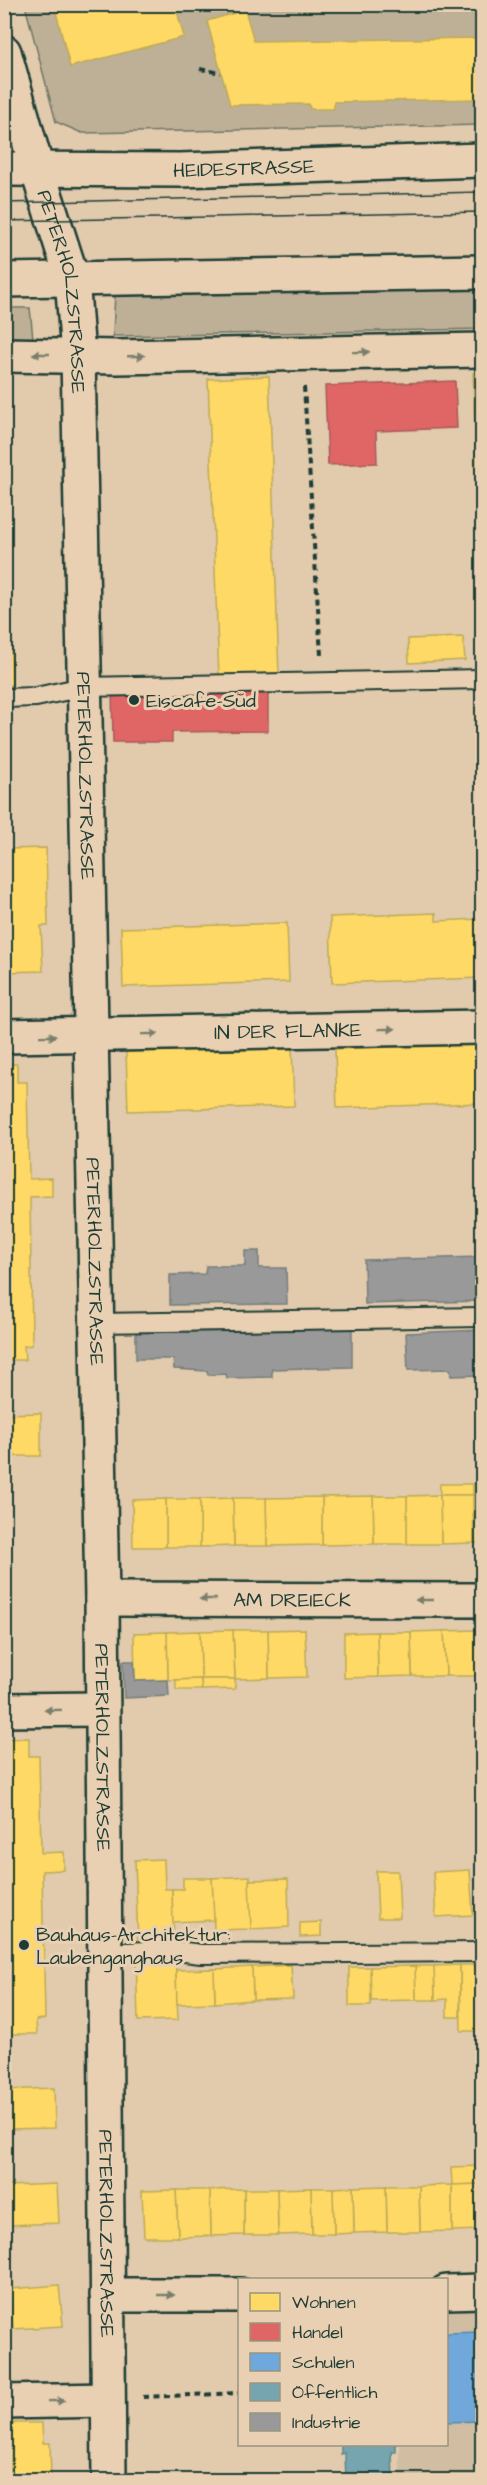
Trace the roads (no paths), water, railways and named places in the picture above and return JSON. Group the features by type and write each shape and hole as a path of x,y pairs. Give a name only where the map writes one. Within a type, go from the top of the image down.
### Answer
{"street":[{"name":"PETERHOLZSTRASSE","path":"4,52 37,169 72,278 78,355 83,687 98,1323 102,1599 106,2400 109,2481"},
{"name":"HEIDESTRASSE","path":"4,169 180,170 483,160"},
{"path":"4,280 483,272"},
{"path":"4,355 483,350"},
{"name":"IN DER FLANKE","path":"4,1036 483,1027"},
{"name":"AM DREIECK","path":"102,1599 483,1600"},
{"path":"4,1710 101,1709"},
{"path":"448,2292 483,2291"},
{"path":"107,2295 238,2295"},
{"path":"4,2402 106,2400"}],"lane":[{"path":"4,698 36,697 83,687 483,680"},
{"path":"98,1323 483,1317"},
{"path":"104,1953 169,1950 201,1954 483,1952"}],"tram line":[{"path":"4,203 482,192"},
{"path":"4,221 482,212"}],"place":[{"name":"Eiscafe-Süd","path":"134,700"},
{"name":"Bauhaus-Architektur: Laubenganghaus","path":"24,1945"}]}
